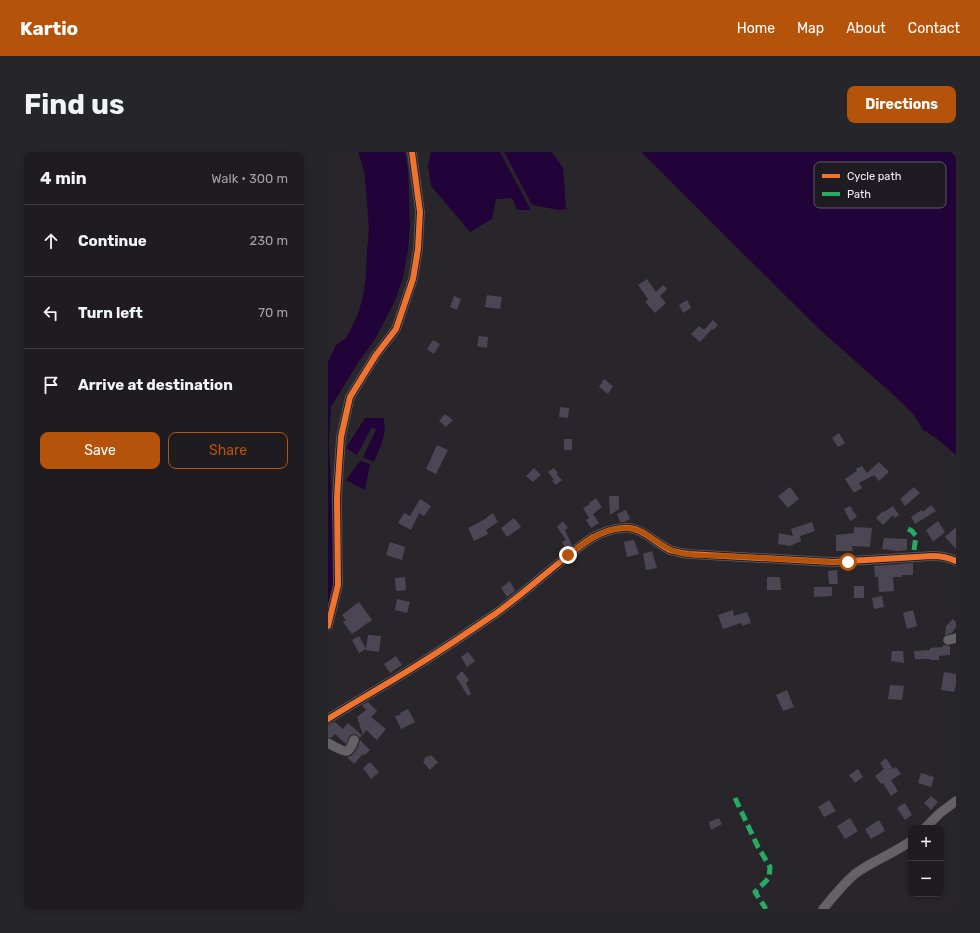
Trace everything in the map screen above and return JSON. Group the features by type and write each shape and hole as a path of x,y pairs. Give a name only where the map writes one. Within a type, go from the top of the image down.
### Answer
{"street":[{"path":"328,626 338,585 338,466 341,437 350,397 376,355 396,330 413,279 418,249 420,212 412,152"},
{"path":"328,719 420,664 496,613 542,575 591,538 612,529 634,529 670,549 679,553 688,554 833,562 932,556 956,561"},
{"path":"328,743 343,751 346,751 354,740"},
{"path":"928,825 940,813 956,801"},
{"path":"823,909 854,875 908,843"}],"shaded area":[{"path":"358,152 405,152 408,170 410,224 408,250 403,278 395,301 374,341 359,361 331,407 329,441 335,582 328,615 328,361 336,345 345,339 350,331 359,311 366,276 369,229 364,171"},
{"path":"431,152 500,152 531,210 517,210 512,198 496,199 492,219 470,232 431,186 428,165"},
{"path":"504,152 552,152 563,168 566,209 559,210 532,205"},
{"path":"641,152 956,152 956,455 936,438 923,430 914,415 898,399 818,328"},
{"path":"365,418 383,418 385,423 383,440 374,462 363,457 376,430 372,427 357,455 346,448"},
{"path":"360,461 370,464 365,490 346,480"}],"building":[{"path":"647,279 656,292 663,285 667,289 660,296 666,303 655,313 645,302 648,299 638,285"},
{"path":"487,295 502,297 500,309 485,307"},
{"path":"454,296 461,299 457,310 450,307"},
{"path":"687,300 691,308 683,313 679,305"},
{"path":"713,320 718,325 713,330 712,329 700,342 691,334 699,326 704,330"},
{"path":"479,336 488,337 487,348 477,346"},
{"path":"433,340 440,344 434,354 427,349"},
{"path":"604,379 613,386 608,394 599,387"},
{"path":"560,407 569,408 568,418 559,417"},
{"path":"445,414 453,420 446,427 439,421"},
{"path":"839,433 845,443 838,447 832,438"},
{"path":"564,439 572,439 572,450 564,450"},
{"path":"437,445 448,450 436,474 426,469"},
{"path":"879,462 889,472 879,481 874,475 859,483 862,488 854,493 845,479 857,471 856,469 862,466 867,473"},
{"path":"534,468 541,475 533,482 526,476"},
{"path":"554,468 558,473 556,474 562,480 556,485 552,481 554,480 548,472"},
{"path":"790,487 799,499 788,508 778,496"},
{"path":"914,487 920,493 905,506 900,499"},
{"path":"609,496 619,496 619,509 610,515"},
{"path":"596,498 602,507 593,514 599,523 591,528 586,520 589,518 583,508"},
{"path":"420,499 431,506 424,516 419,513 411,530 398,523 404,513 410,516"},
{"path":"931,505 936,511 915,524 911,517 922,510 923,512"},
{"path":"850,506 857,517 850,521 844,509"},
{"path":"893,506 899,515 894,518 893,515 883,525 876,518 883,511 884,512"},
{"path":"626,510 630,519 620,522 617,514"},
{"path":"493,513 498,522 486,530 488,534 474,541 468,528 487,518"},
{"path":"514,518 521,527 507,537 501,528"},
{"path":"563,521 568,528 565,530 572,545 566,549 562,542 566,540 557,527"},
{"path":"938,521 945,532 933,542 926,530"},
{"path":"812,522 815,531 800,536 801,541 790,546 778,544 779,533 793,536 791,529"},
{"path":"854,527 872,528 870,547 852,546 853,551 836,551 836,535 854,533"},
{"path":"956,527 956,549 945,537"},
{"path":"884,538 907,539 907,550 897,551 882,549"},
{"path":"634,540 639,554 627,557 624,542"},
{"path":"390,542 405,547 402,560 386,555"},
{"path":"652,551 657,568 646,570 643,554"},
{"path":"913,563 913,575 893,577 894,591 879,592 878,577 875,577 874,566"},
{"path":"837,570 838,584 829,584 828,571"},
{"path":"405,577 406,590 396,591 395,578"},
{"path":"767,577 780,577 781,590 767,590"},
{"path":"510,581 515,591 507,597 501,588"},
{"path":"854,586 864,586 864,598 854,598"},
{"path":"814,587 832,587 832,596 814,597"},
{"path":"882,596 884,607 874,609 872,598"},
{"path":"397,599 410,602 407,613 395,610"},
{"path":"359,602 372,620 352,634 343,622 346,620 342,615"},
{"path":"733,610 734,616 747,612 751,623 742,626 741,623 723,629 718,615"},
{"path":"913,610 917,626 907,629 903,613"},
{"path":"953,619 956,622 956,627 952,633 945,635 946,626"},
{"path":"368,635 381,636 379,652 366,650"},
{"path":"359,636 366,649 359,653 352,640"},
{"path":"943,645 950,646 950,655 939,656 939,660 915,659 914,651 930,650 930,648 943,647"},
{"path":"892,651 903,651 904,663 891,661"},
{"path":"468,652 475,661 467,667 461,657"},
{"path":"396,656 402,665 390,673 384,664"},
{"path":"462,671 469,680 466,683 471,694 468,696 456,677"},
{"path":"944,672 956,674 954,692 941,690"},
{"path":"890,685 904,686 902,700 888,699"},
{"path":"787,690 794,707 783,711 776,695"},
{"path":"368,702 377,711 371,717 386,729 377,740 366,730 363,735 357,717 366,710 362,705"},
{"path":"408,709 415,722 401,729 395,716 400,715 400,713"},
{"path":"335,722 343,729 348,723 362,735 360,738 356,734 350,735 346,744 335,734 331,738 328,737 328,725"},
{"path":"360,740 370,750 365,755 363,754 354,764 347,757 354,753"},
{"path":"431,755 438,762 430,770 423,762 427,756 429,757"},
{"path":"886,758 893,769 896,767 901,774 891,780 898,791 891,796 883,783 881,784 875,776 884,769 880,763"},
{"path":"370,762 379,772 371,779 363,768"},
{"path":"858,769 863,777 855,783 849,775"},
{"path":"921,773 934,777 931,787 918,783"},
{"path":"931,796 938,802 931,810 924,803"},
{"path":"829,800 836,811 824,817 818,807"},
{"path":"905,803 912,815 905,820 897,808"},
{"path":"719,818 722,824 711,830 709,822"},
{"path":"850,818 858,831 845,839 837,826"},
{"path":"879,820 885,831 871,839 865,829"}],"marked path":[{"path":"908,529 916,536 913,557"},
{"path":"735,798 758,847 770,867 769,878 755,892 766,909"}],"cycle path":[{"path":"328,626 338,585 337,497 341,437 350,397 376,355 396,329 413,279 418,249 420,212 412,152"},
{"path":"328,719 408,671 495,614 583,544 590,539 613,529 635,529 670,550 688,554 833,562 935,556 956,561"}],"route":[{"path":"568,555 591,538 601,533 612,529 627,528 643,533 679,553 848,562"}]}
